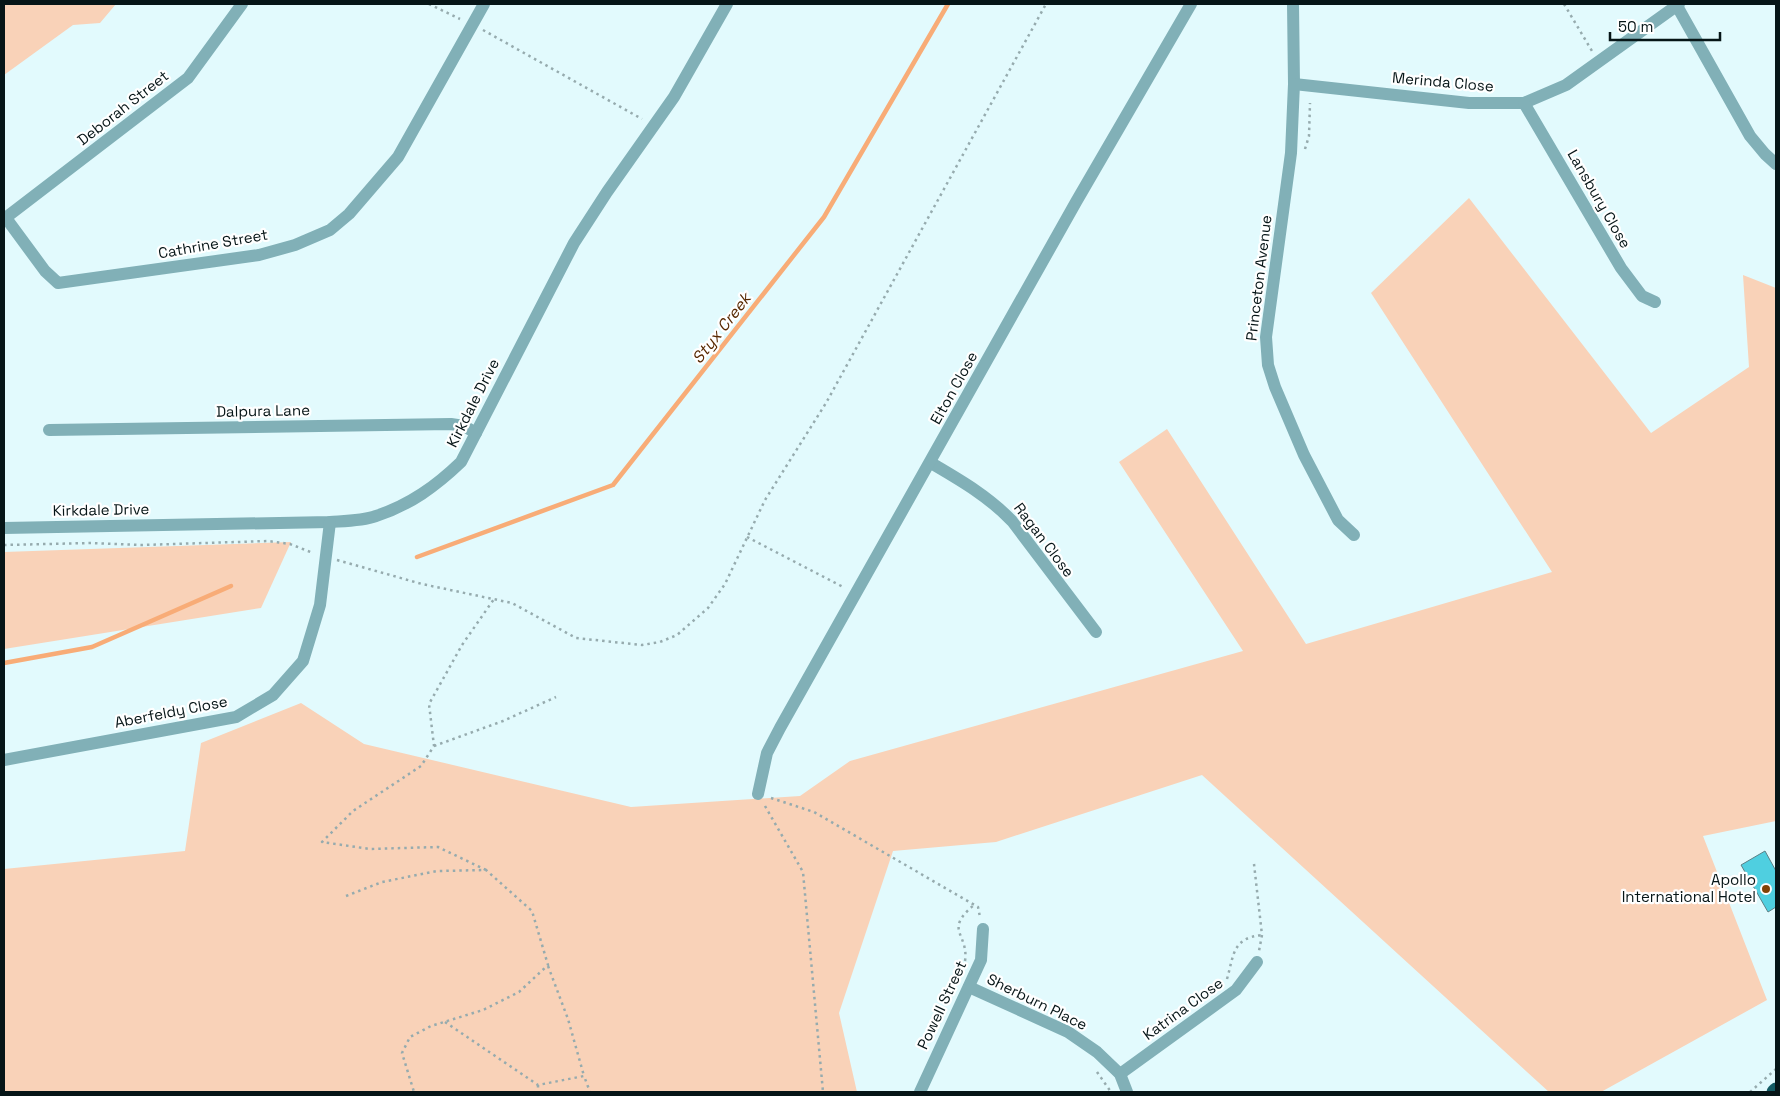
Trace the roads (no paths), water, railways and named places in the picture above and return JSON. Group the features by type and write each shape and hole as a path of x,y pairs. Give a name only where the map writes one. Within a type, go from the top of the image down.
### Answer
{"street":[{"name":"Deborah Street","path":"5,218 188,78 242,4"},
{"name":"Cathrine Street","path":"5,218 45,271 58,283 259,255 295,245 330,230 349,214 398,156 484,4"},
{"name":"Kirkdale Drive","path":"4,528 330,522 375,517 409,502 437,486 461,462 574,243 607,192 674,97 727,4"},
{"name":"Elton Close","path":"758,794 767,752 1076,202 1191,4"},
{"name":"Princeton Avenue","path":"1293,4 1294,84 1291,153 1266,337 1268,365 1278,394 1325,500 1338,520 1354,535"},
{"name":"Merinda Close","path":"1294,84 1469,103 1524,103 1566,85 1678,5"},
{"path":"1678,5 1750,136 1776,164"},
{"name":"Lansbury Close","path":"1524,103 1621,268 1642,296 1655,302"},
{"name":"Dalpura Lane","path":"50,430 451,424 464,426 476,433"},
{"name":"Ragan Close","path":"931,463 980,492 1002,511 1096,632"},
{"name":"Aberfeldy Close","path":"4,760 236,717 273,695 303,661 320,605 330,522"},
{"name":"Powell Street","path":"920,1092 981,960 983,929"},
{"name":"Katrina Close","path":"1120,1074 1236,990 1257,962"},
{"name":"Sherburn Place","path":"969,987 1068,1032 1097,1052 1120,1074 1127,1092"}],"waterway":[{"name":"Styx Creek","path":"417,557 613,485 824,217 948,4"},
{"path":"4,663 92,647 231,586"}],"place":[{"name":"Apollo International Hotel","path":"1766,889"}]}
